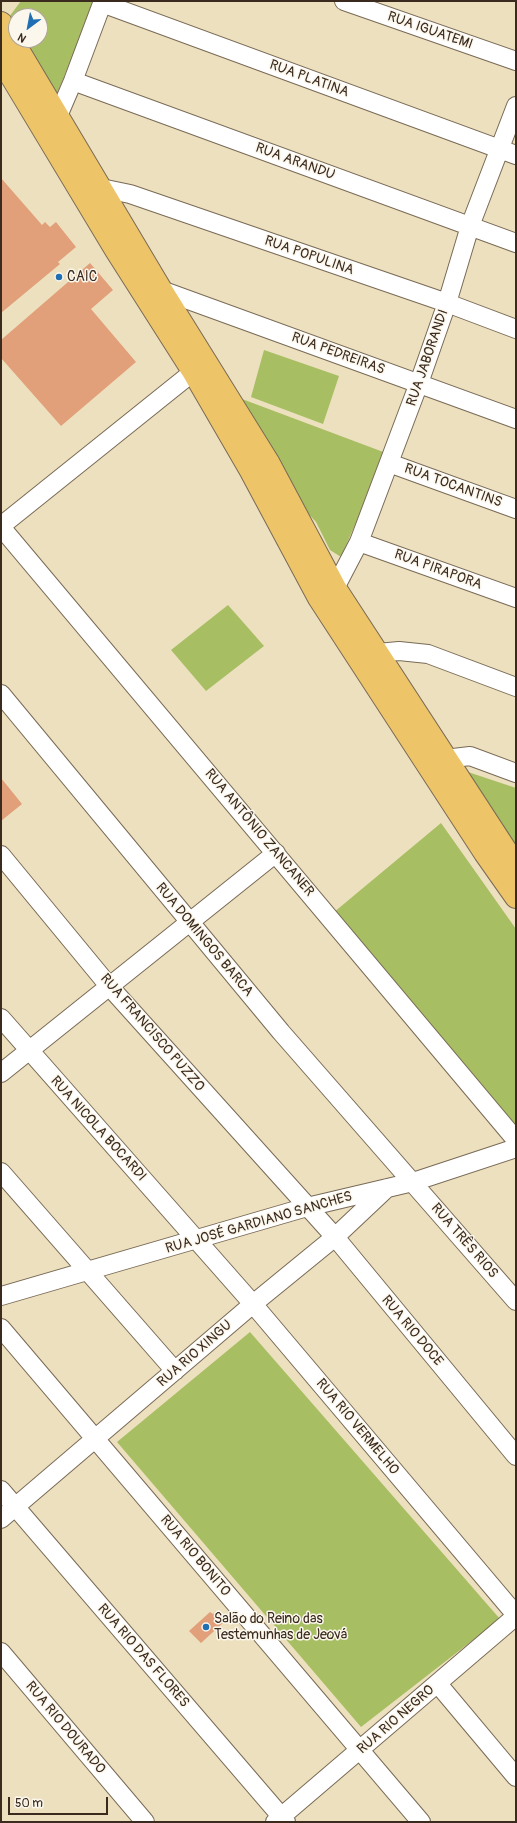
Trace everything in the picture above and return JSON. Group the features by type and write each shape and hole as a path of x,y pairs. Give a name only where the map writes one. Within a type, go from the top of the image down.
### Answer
{"main road":[{"path":"1,23 5,34 21,55 161,290 200,366"},
{"path":"1,59 112,243 268,462 327,593 493,849 516,866"},
{"path":"327,593 378,653 445,759 493,849 516,897"}],"street":[{"name":"RUA IGUATEMI","path":"344,1 516,61"},
{"path":"58,116 73,81 102,2"},
{"name":"RUA PLATINA","path":"102,2 516,155"},
{"name":"RUA ARANDU","path":"73,81 516,243"},
{"name":"RUA JABORANDI","path":"327,593 359,542 390,463 447,303 470,226 516,106"},
{"name":"RUA POPULINA","path":"101,188 130,194 447,303 516,329"},
{"name":"RUA PEDREIRAS","path":"161,290 516,419"},
{"path":"1,526 200,366"},
{"name":"RUA TOCANTINS","path":"390,463 516,509"},
{"name":"RUA ANTÔNIO ZANCANER","path":"1,526 516,1140"},
{"name":"RUA PIRAPORA","path":"359,542 516,598"},
{"path":"378,653 399,651 428,654 516,687"},
{"name":"RUA DOMINGOS BARCA","path":"1,694 189,922 330,1089 413,1182"},
{"path":"445,759 470,756 516,773"},
{"path":"1,1073 276,853"},
{"name":"RUA FRANCISCO PUZZO","path":"1,855 109,986 307,1207"},
{"name":"RUA NICOLA BOCARDI","path":"1,1018 28,1051 197,1240"},
{"name":"RUA JOSÉ GARDIANO SANCHES","path":"1,1296 89,1272 307,1207 413,1182 516,1148"},
{"path":"1,1172 174,1371"},
{"name":"RUA TRÊS RIOS","path":"413,1182 516,1301"},
{"name":"RUA RIO XINGU","path":"1,1519 252,1304 334,1237 388,1187"},
{"name":"RUA RIO DOCE","path":"307,1207 334,1237 516,1456"},
{"name":"RUA RIO VERMELHO","path":"197,1240 516,1616"},
{"name":"RUA RIO BONITO","path":"1,1328 421,1822"},
{"name":"RUA RIO DAS FLORES","path":"1,1490 281,1820"},
{"name":"RUA RIO NEGRO","path":"281,1820 516,1616"},
{"name":"RUA RIO DOURADO","path":"1,1652 145,1822"},
{"path":"438,1684 516,1777"}],"green space":[{"path":"21,1 95,1 56,96 51,96 22,48 48,48 48,8 16,8"},
{"path":"264,350 339,376 323,424 251,397"},
{"path":"242,399 386,453 341,557 330,550 316,522 294,498"},
{"path":"228,605 264,646 206,691 171,650"},
{"path":"465,771 516,788 516,855"},
{"path":"441,823 516,929 516,1127 333,913"},
{"path":"250,1332 500,1619 361,1727 117,1442"}],"building":[{"path":"1,178 42,225 45,222 50,227 56,222 76,247 58,262 60,264 1,313"},
{"path":"90,263 113,290 91,309 136,362 61,426 1,358 1,340"},
{"path":"1,778 22,804 1,821"},
{"name":"Salão do Reino das Testemunhas de Jeová","path":"216,1611 224,1622 201,1643 189,1631 210,1612 213,1614"}],"place":[{"name":"CAIC","path":"59,277"},
{"name":"Salão do Reino das Testemunhas de Jeová","path":"206,1627"}]}
